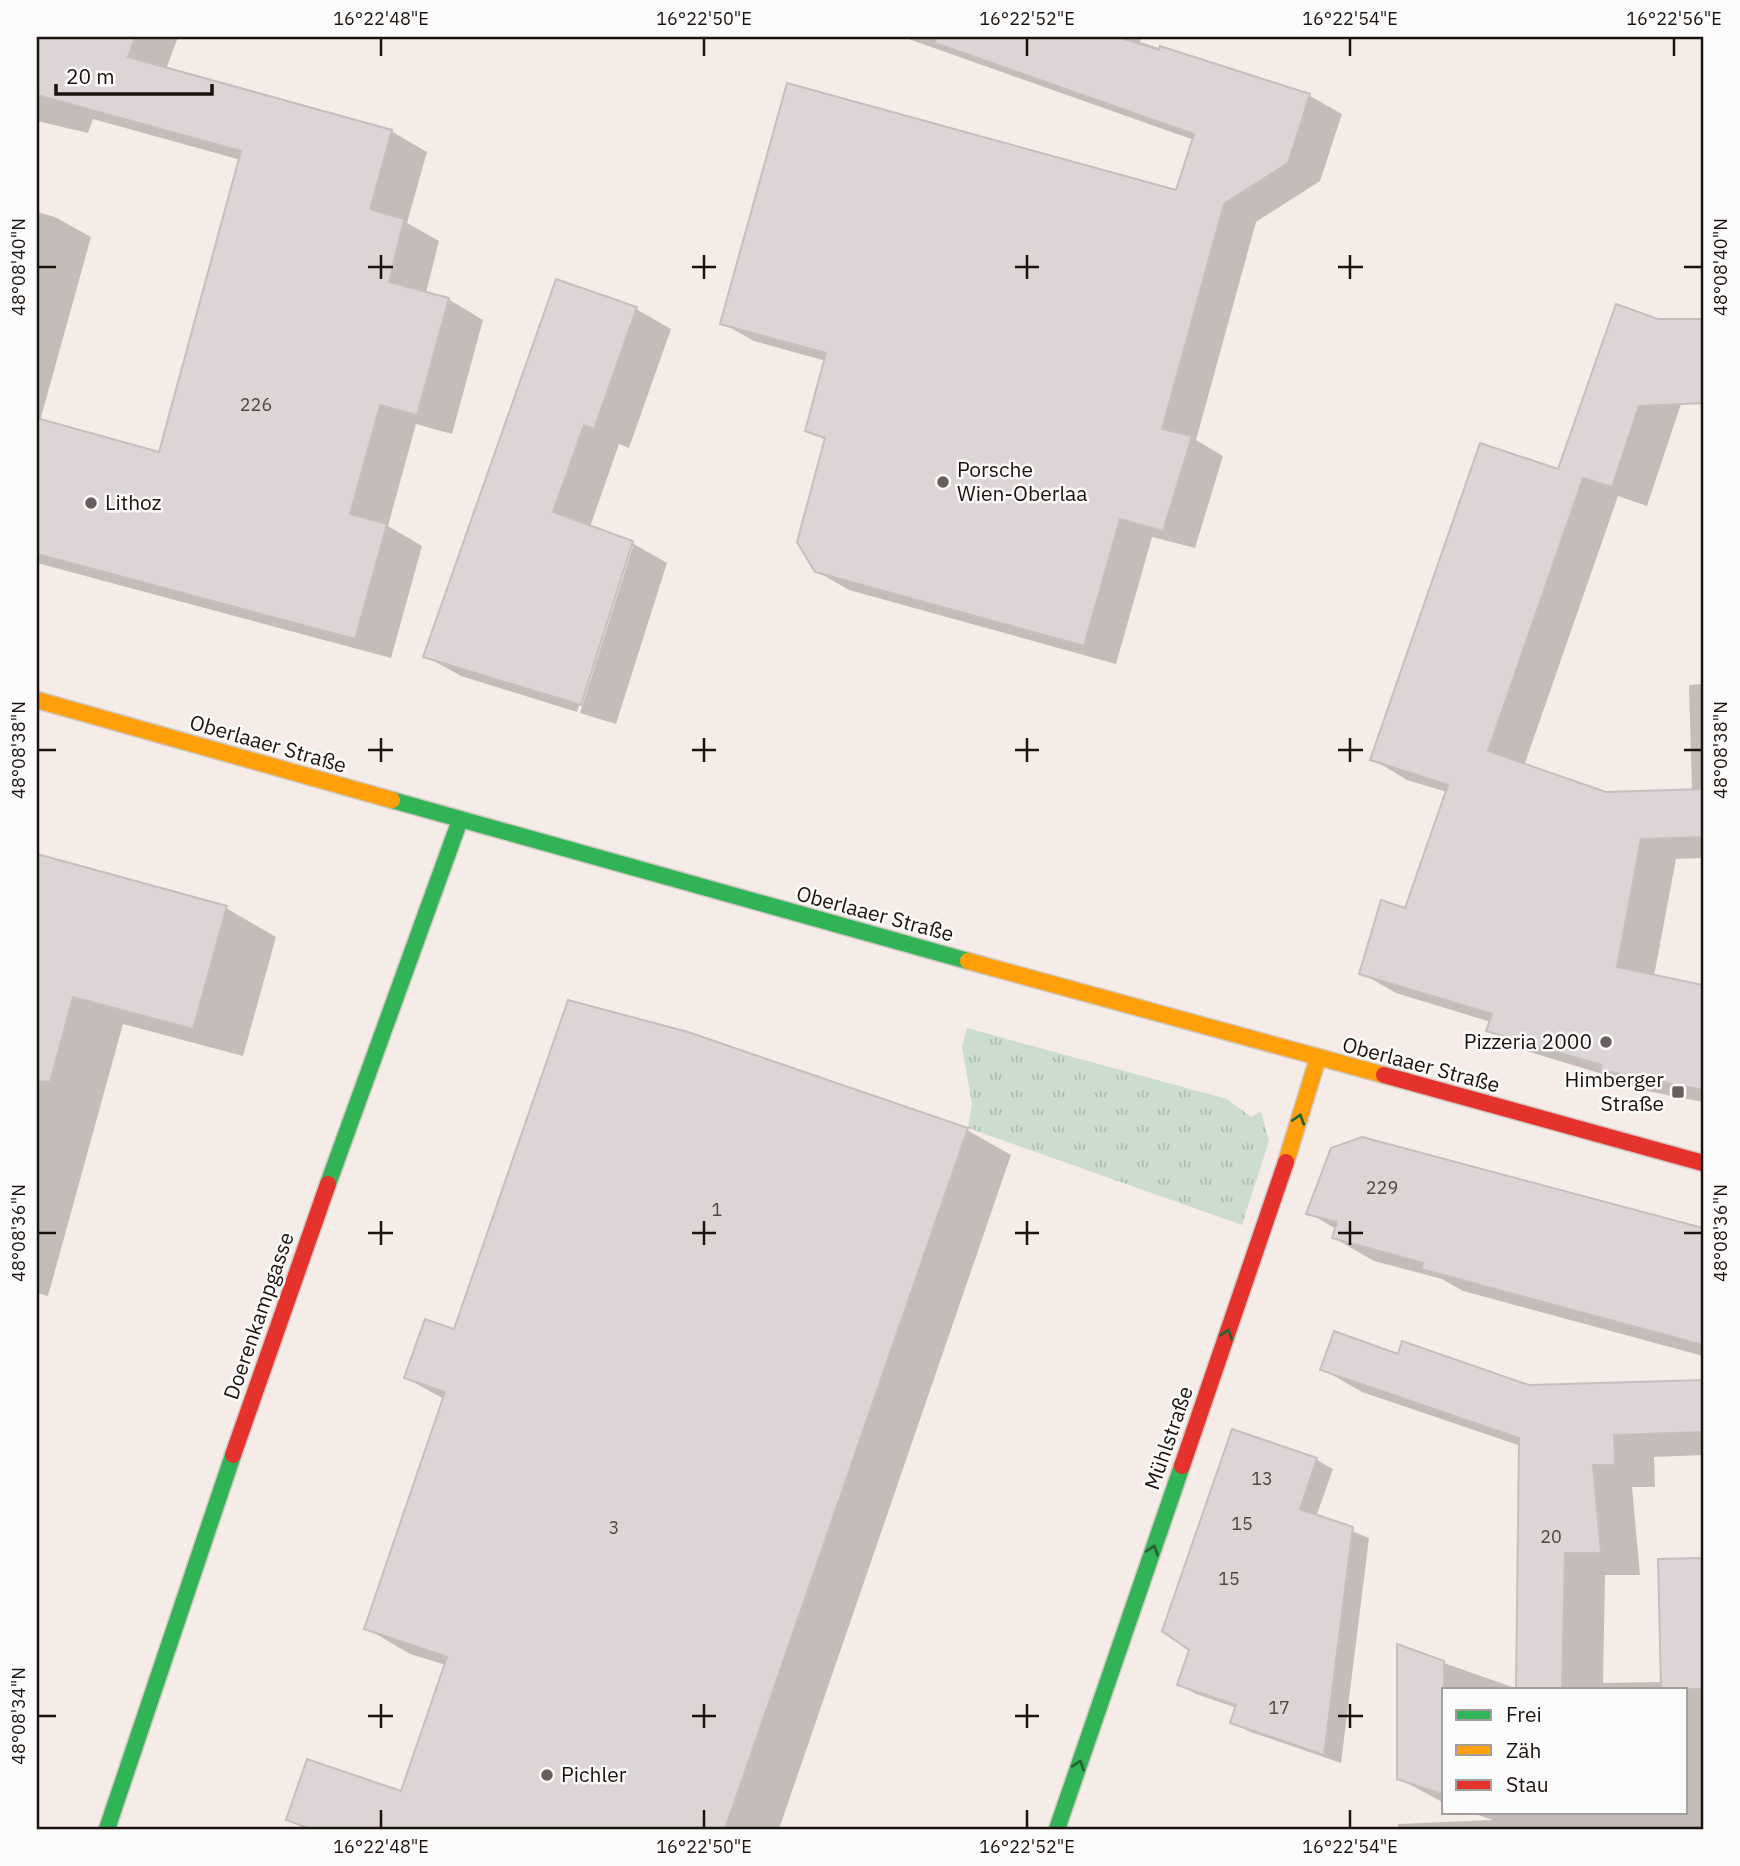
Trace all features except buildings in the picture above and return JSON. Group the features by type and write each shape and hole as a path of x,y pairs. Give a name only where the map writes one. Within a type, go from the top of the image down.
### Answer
{"street":[{"name":"Oberlaaer Straße","path":"37,700 460,820 1703,1163"},
{"name":"Doerenkampgasse","path":"107,1829 278,1321 460,820"},
{"name":"Mühlstraße","path":"1057,1829 1286,1163 1318,1058"}],"green space":[{"path":"967,1028 1227,1099 1251,1117 1261,1111 1269,1141 1242,1225 968,1128 972,1104 962,1047"}],"traffic: fast":[{"path":"392,800 968,961"},
{"path":"328,1184 460,820"},
{"path":"107,1829 233,1455"},
{"path":"1057,1829 1182,1466"}],"traffic: slow":[{"path":"37,700 392,800"},
{"path":"968,961 1384,1075"},
{"path":"1286,1162 1318,1058"}],"traffic: jam":[{"path":"1384,1075 1703,1163"},
{"path":"1182,1466 1286,1162"},
{"path":"233,1455 328,1184"}],"place":[{"name":"Porsche Wien-Oberlaa","path":"943,482"},
{"name":"Lithoz","path":"91,503"},
{"name":"Pizzeria 2000","path":"1606,1042"},
{"name":"Himberger Straße","path":"1678,1092"},
{"name":"Pichler","path":"547,1775"}]}
